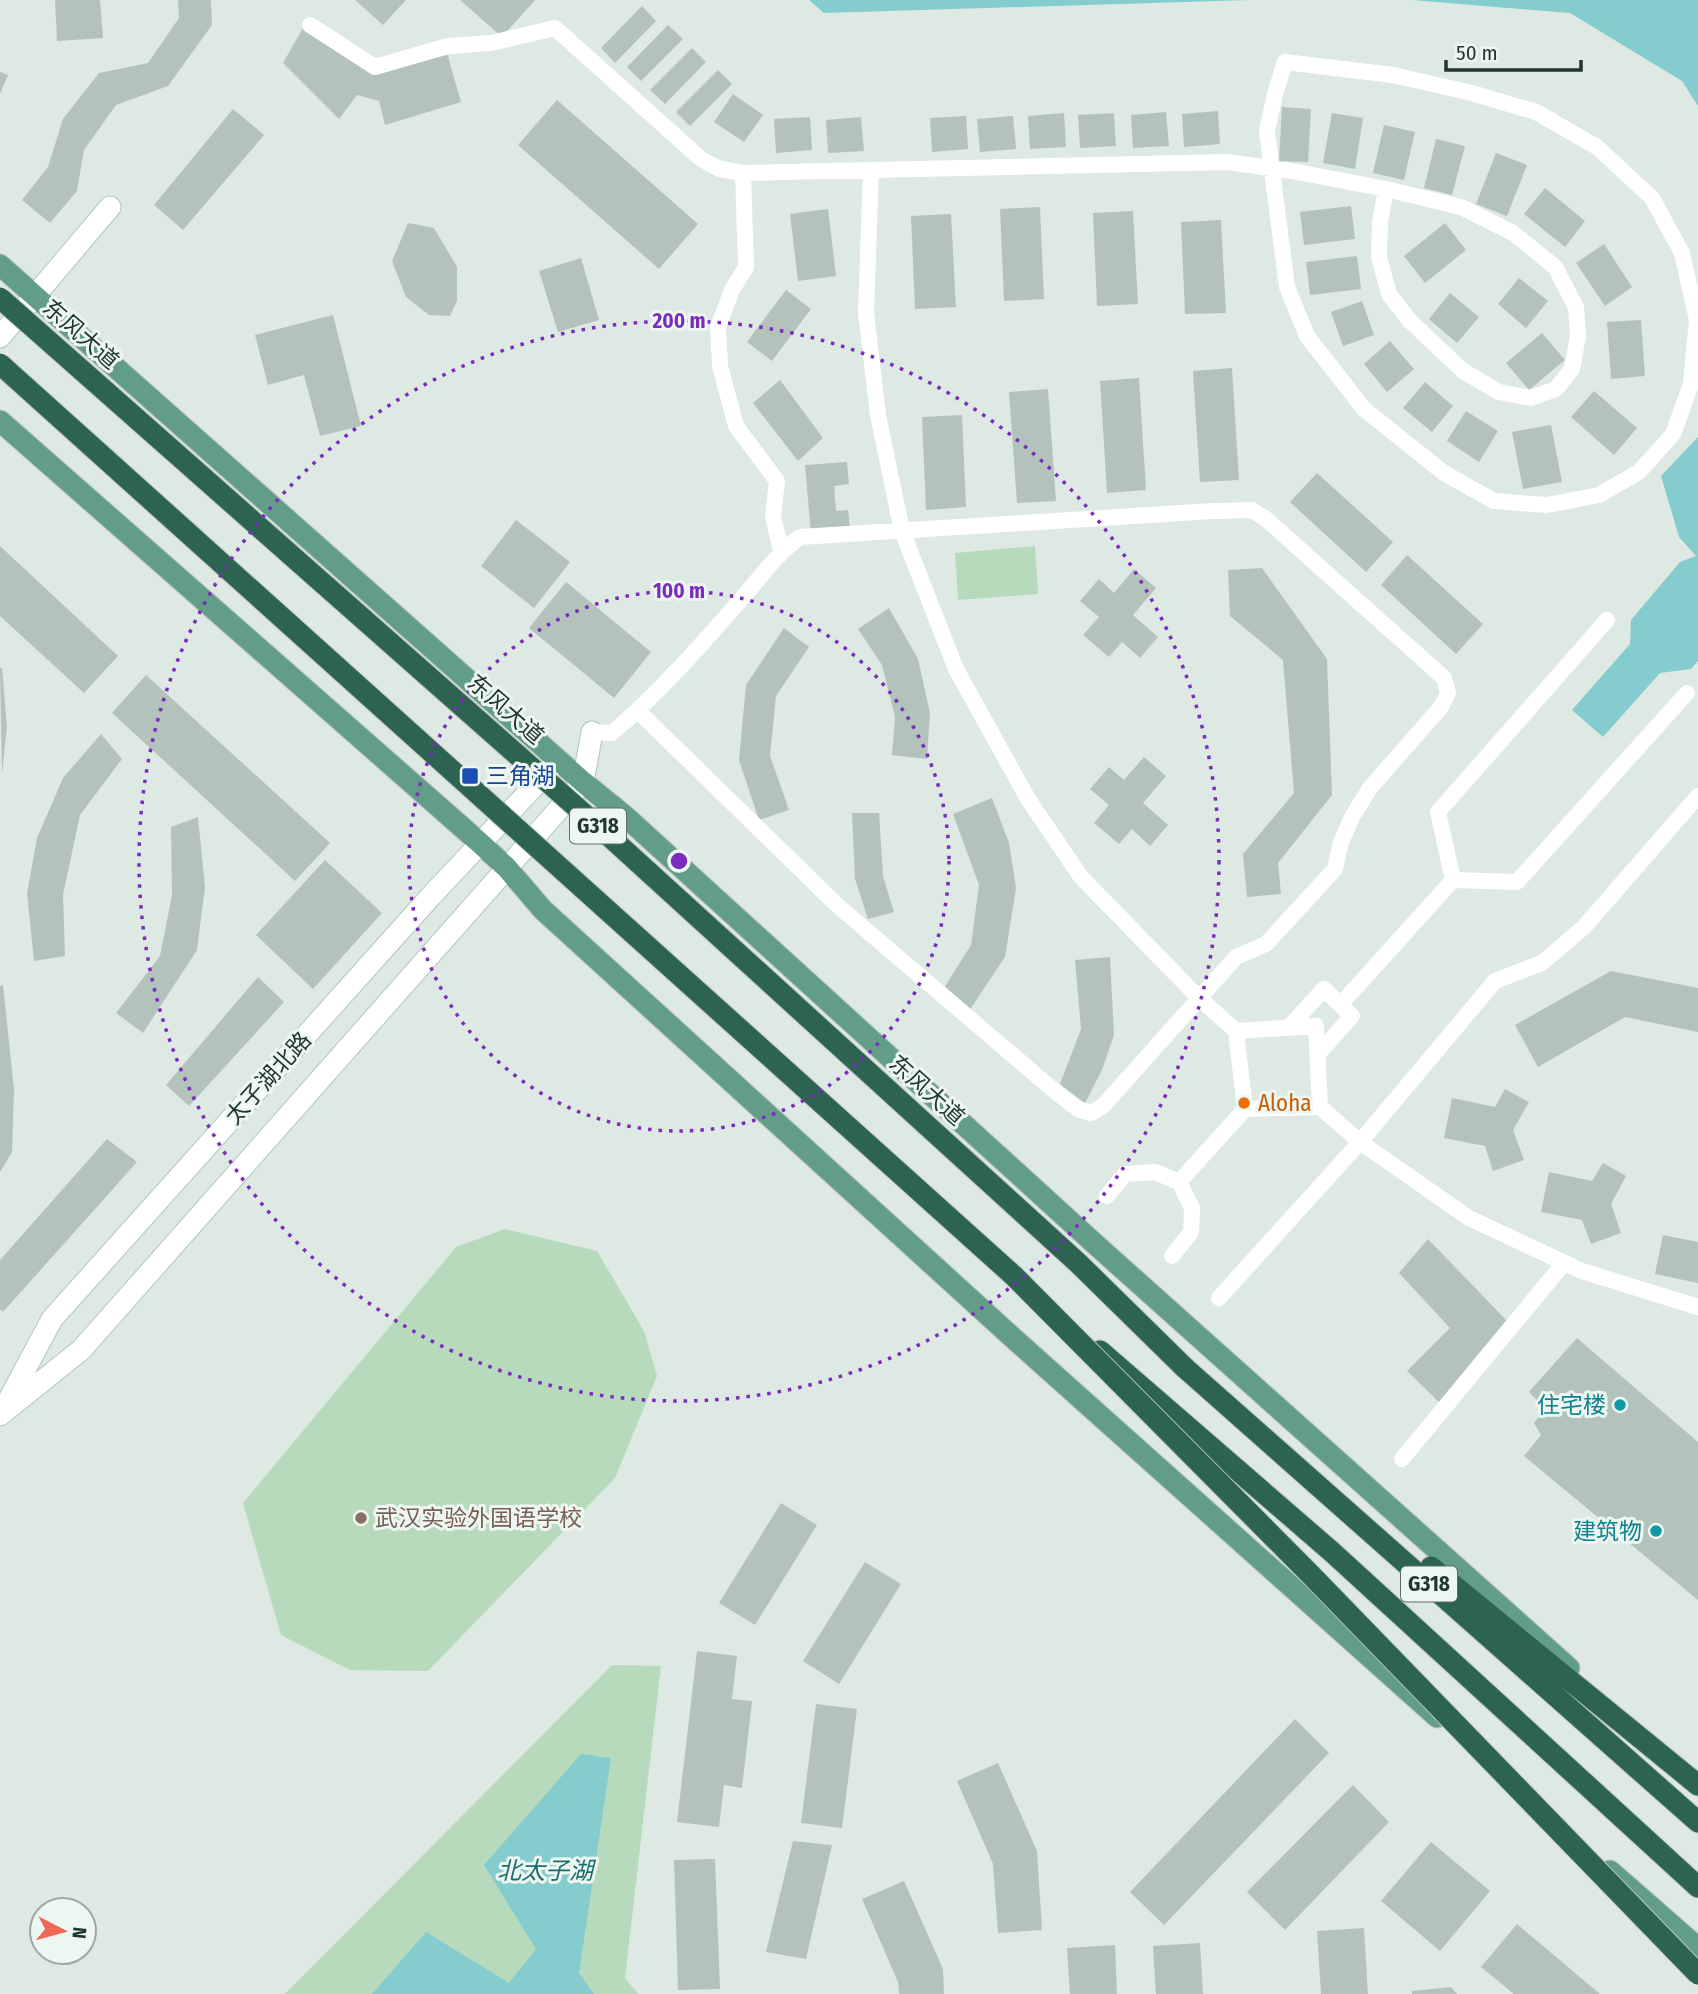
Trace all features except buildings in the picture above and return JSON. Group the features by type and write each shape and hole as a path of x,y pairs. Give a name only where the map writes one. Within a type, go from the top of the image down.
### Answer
{"highway":[{"name":"东风大道","path":"0,298 609,836 1078,1263 1185,1368"},
{"name":"G318","path":"0,364 1014,1276 1332,1552 1698,1887"},
{"path":"1014,1276 1311,1575 1698,1974"},
{"path":"1185,1368 1698,1784"},
{"name":"G318","path":"1185,1368 1698,1822"}],"main road":[{"path":"0,337 110,207"},
{"path":"0,265 583,782 626,817 1095,1244 1698,1784"},
{"path":"0,421 480,843 507,868 543,910 1012,1337 1698,1948"},
{"path":"583,782 592,732"},
{"name":"太子湖北路","path":"0,1414 52,1319 480,843 559,760"},
{"name":"太子湖北路","path":"0,1414 81,1350 458,920 583,782"}],"street":[{"path":"310,25 375,67 447,46 491,43 555,28 701,159 720,169 743,173 1227,162 1386,189 1461,207 1513,233 1555,267 1576,307 1578,336 1572,369 1556,388 1531,398 1499,392 1463,371 1409,320 1390,294 1379,257 1380,222 1386,189"},
{"path":"1284,62 1393,75 1472,93 1536,112 1597,147 1652,198 1682,253 1697,320 1691,384 1673,434 1639,472 1599,495 1547,505 1494,501 1444,473 1364,409 1307,336 1287,287 1271,168 1268,131 1284,62"},
{"path":"871,171 866,313 878,415 902,531 956,669 1028,799 1081,877 1199,998 1236,1031 1245,1108"},
{"path":"743,173 746,267 732,290 718,327 720,366 736,426 777,481 773,516 781,551"},
{"path":"592,732 612,733 638,711 744,596 781,551 800,537 1252,510 1338,582 1444,678 1448,693 1441,707 1370,788 1352,817 1341,842 1335,869 1266,944 1236,957 1103,1106 1091,1114 1078,1109 838,906 638,711"},
{"path":"1453,880 1438,812 1608,620"},
{"path":"1340,1004 1453,880 1517,882 1687,693"},
{"path":"1219,1298 1360,1142 1495,981 1542,963 1584,927 1698,796"},
{"path":"1289,1027 1324,989 1352,1016 1318,1054"},
{"path":"1236,1031 1316,1026 1320,1107"},
{"path":"1179,1182 1245,1108 1320,1107 1360,1142 1469,1218 1582,1271 1698,1307"},
{"path":"1107,1196 1125,1174 1155,1172 1179,1182 1192,1208 1191,1232 1172,1256"},
{"path":"1402,1459 1564,1262"}],"green space":[{"path":"1035,546 1038,594 958,600 955,553"},
{"path":"505,1229 597,1251 644,1331 657,1376 615,1478 428,1671 350,1670 281,1635 243,1503 456,1247"},
{"path":"612,1665 661,1666 625,1978 638,1994 285,1994"}],"water":[{"path":"809,0 1249,0 824,13"},
{"path":"1412,0 1698,0 1698,106 1682,81 1570,13"},
{"path":"1698,437 1698,661 1691,669 1660,673 1603,737 1572,710 1630,644 1631,620 1680,562 1696,556 1679,537 1661,476"},
{"name":"北太子湖","path":"581,1754 611,1758 579,1973 594,1994 372,1994 426,1932 509,1983 536,1949 484,1865"}],"place":[{"name":"三角湖","path":"470,776"},
{"name":"Aloha","path":"1244,1103"},
{"name":"住宅楼","path":"1620,1405"},
{"name":"武汉实验外国语学校","path":"361,1518"},
{"name":"建筑物","path":"1656,1531"}]}
